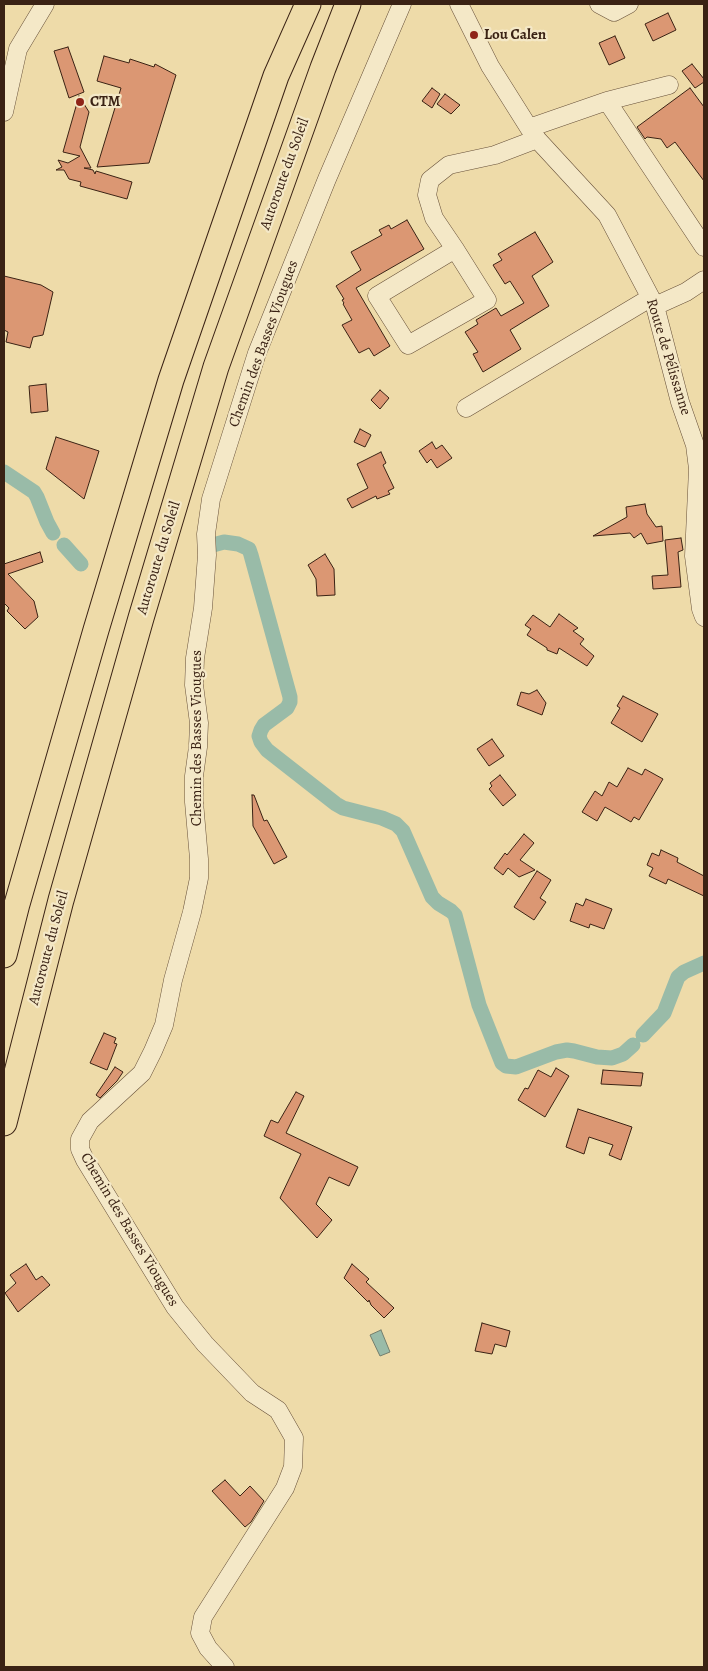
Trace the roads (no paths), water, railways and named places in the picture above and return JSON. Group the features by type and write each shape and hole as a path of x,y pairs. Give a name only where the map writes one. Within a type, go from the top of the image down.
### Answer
{"highway":[{"path":"4,955 96,630 171,380 276,76 308,4"},
{"name":"Autoroute du Soleil","path":"4,1123 69,872 141,618 216,367 323,68 348,4"}],"street":[{"path":"4,112 18,49 45,4"},
{"name":"Chemin des Basses Viougues","path":"225,1667 208,1648 200,1633 204,1617 285,1488 293,1467 294,1438 278,1410 252,1393 205,1344 175,1307 85,1160 80,1149 80,1139 90,1121 142,1073 164,1025 173,980 192,912 199,878 194,776 199,723 194,685 195,658 203,608 207,556 206,534 211,499 258,354 327,179 402,4"},
{"name":"Route de Pélissanne","path":"460,4 490,66 533,134 607,215 652,302 680,402 695,445 698,469 694,556 701,609 704,617"},
{"path":"599,4 614,12 630,4"},
{"path":"455,249 377,296 408,345 487,300 455,249 434,218 427,195 430,180 449,165 495,155 533,134 607,100 669,85"},
{"path":"607,100 704,246"},
{"path":"466,408 652,302 686,292 704,280"}],"waterway":[{"path":"4,472 34,492 53,533"},
{"path":"213,545 224,542 238,544 249,549 290,697 287,708 264,725 259,736 261,742 267,750 336,804 343,808 382,818 396,824 403,831 432,897 455,915 479,1005 502,1063 506,1066 516,1067 556,1052 567,1050 597,1057 612,1058 623,1054 633,1045"},
{"path":"64,545 81,564"},
{"path":"643,1035 664,1013 678,977 684,972 704,963"}],"place":[{"name":"Lou Calen","path":"474,35"},
{"name":"CTM","path":"80,102"}]}
